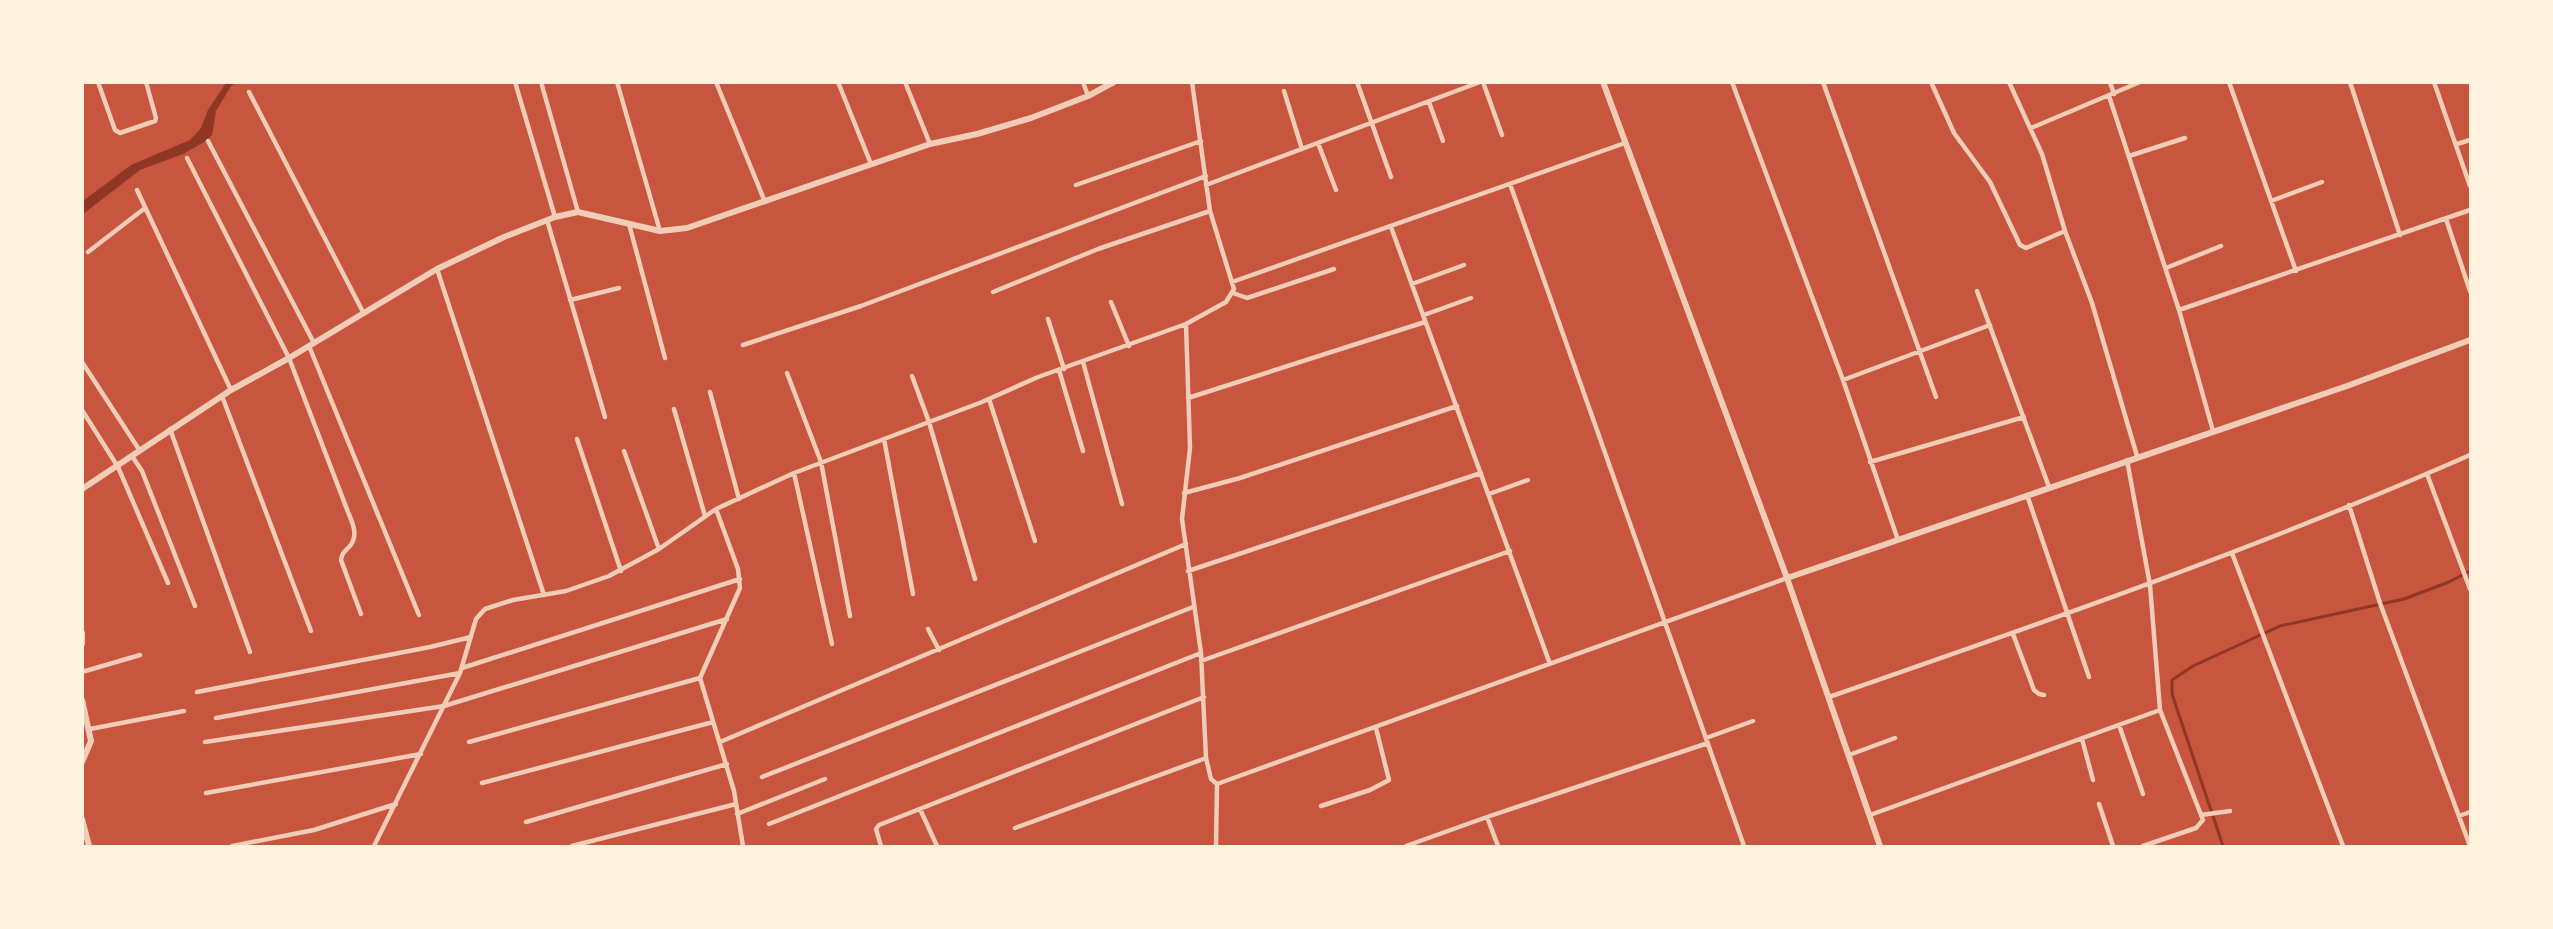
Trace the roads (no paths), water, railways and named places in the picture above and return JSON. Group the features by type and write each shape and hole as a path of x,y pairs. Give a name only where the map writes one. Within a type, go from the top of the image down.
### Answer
{"street":[{"path":"98,82 115,130 122,133 155,121 156,115 146,82"},
{"path":"514,82 555,217"},
{"path":"541,82 578,212"},
{"path":"617,82 660,231"},
{"path":"716,82 765,202"},
{"path":"837,82 871,164"},
{"path":"905,82 930,144"},
{"path":"1083,82 1088,96"},
{"path":"82,489 231,390 437,269 547,220 578,212 660,231 687,228 930,144 1004,126 1088,96 1114,82"},
{"path":"374,846 461,670 476,619 485,609 513,600 566,591 621,571 659,549 716,509 794,473 989,399 1061,369 1186,324 1226,302 1233,292 1232,282 1210,211 1192,82"},
{"path":"1357,82 1391,177"},
{"path":"1206,185 1481,82 1502,135"},
{"path":"1603,82 1787,578 1880,846"},
{"path":"1732,82 1843,380 1898,540"},
{"path":"1823,82 1936,398"},
{"path":"1931,82 1954,133 1990,182 2020,245 2026,248 2065,231"},
{"path":"2009,82 2042,154 2138,456"},
{"path":"2109,82 2114,94"},
{"path":"2031,128 2140,82"},
{"path":"2229,82 2296,270"},
{"path":"2350,82 2400,235"},
{"path":"2434,82 2470,186"},
{"path":"1284,91 1302,149"},
{"path":"249,92 363,312"},
{"path":"2109,96 2166,268 2213,431"},
{"path":"1429,102 1443,141"},
{"path":"2129,156 2185,138"},
{"path":"2457,144 2470,140"},
{"path":"208,141 311,344 419,615"},
{"path":"1076,185 1201,141"},
{"path":"1318,143 1336,190"},
{"path":"1232,282 1625,144"},
{"path":"187,158 289,358 354,529 352,544 343,552 341,560 361,614"},
{"path":"743,345 861,306 1206,176"},
{"path":"2271,201 2322,182"},
{"path":"1510,184 1744,846"},
{"path":"136,190 231,390"},
{"path":"88,252 145,208"},
{"path":"2179,310 2470,210"},
{"path":"993,292 1098,249 1210,211"},
{"path":"2446,219 2470,291"},
{"path":"547,220 605,417"},
{"path":"629,224 665,358"},
{"path":"1391,227 1550,663"},
{"path":"2166,268 2221,246"},
{"path":"1412,284 1464,265"},
{"path":"437,269 544,595"},
{"path":"1233,292 1247,298 1334,269"},
{"path":"570,300 619,288"},
{"path":"1977,291 2049,487"},
{"path":"1424,315 1471,298"},
{"path":"1111,302 1129,346"},
{"path":"1048,319 1083,450"},
{"path":"1188,398 1425,322"},
{"path":"1186,324 1190,448 1182,519 1201,661 1206,758 1211,779 1217,784"},
{"path":"1843,380 1990,325"},
{"path":"1217,784 1787,578 2347,386 2470,340"},
{"path":"82,362 140,451"},
{"path":"1083,362 1122,504"},
{"path":"787,373 821,462 850,616"},
{"path":"912,376 929,422 975,579"},
{"path":"710,392 739,499"},
{"path":"222,396 311,631"},
{"path":"989,399 1035,541"},
{"path":"1184,493 1240,478 1457,406"},
{"path":"674,409 705,516"},
{"path":"82,410 118,467 168,583"},
{"path":"1870,462 2024,417"},
{"path":"171,429 250,652"},
{"path":"577,439 621,571"},
{"path":"884,439 912,594"},
{"path":"624,451 659,549"},
{"path":"1829,697 2150,585 2470,455"},
{"path":"132,456 142,471 195,606"},
{"path":"2127,460 2150,585 2160,710 2202,818"},
{"path":"794,473 832,644"},
{"path":"1188,571 1481,473"},
{"path":"2427,474 2470,589"},
{"path":"1489,494 1528,480"},
{"path":"2027,495 2089,677"},
{"path":"2349,506 2380,603 2470,846"},
{"path":"716,509 740,579 736,599 700,678 727,764 743,846"},
{"path":"720,742 1185,544"},
{"path":"1201,661 1510,551"},
{"path":"2232,553 2343,846"},
{"path":"216,718 461,670 740,579"},
{"path":"762,777 1193,607"},
{"path":"205,742 444,706 727,619"},
{"path":"928,628 939,650"},
{"path":"82,633 82,644"},
{"path":"2013,634 2034,690 2044,695"},
{"path":"197,692 419,650 471,637"},
{"path":"769,824 1200,653"},
{"path":"82,672 140,655"},
{"path":"469,742 700,678"},
{"path":"882,846 877,827 1204,697"},
{"path":"82,700 91,741 82,762"},
{"path":"1870,815 2160,710"},
{"path":"90,729 184,711"},
{"path":"1406,846 1707,740 1754,721"},
{"path":"482,783 713,722"},
{"path":"2119,725 2143,794"},
{"path":"1321,806 1370,790 1389,780 1390,776 1376,728"},
{"path":"1849,755 1895,738"},
{"path":"2082,739 2093,780"},
{"path":"206,793 421,754"},
{"path":"1015,828 1206,758"},
{"path":"526,822 727,764"},
{"path":"737,814 825,779"},
{"path":"1216,846 1217,784"},
{"path":"232,846 314,830 396,804"},
{"path":"572,846 736,804"},
{"path":"2099,804 2113,846"},
{"path":"920,809 937,846"},
{"path":"2143,846 2196,828 2202,818 2209,814 2230,811"},
{"path":"2459,816 2470,812"},
{"path":"1487,817 1498,846"},
{"path":"82,819 89,846"}],"waterway":[{"path":"2223,846 2172,694 2172,680 2193,666 2280,626 2404,599 2449,582 2470,571"}]}
